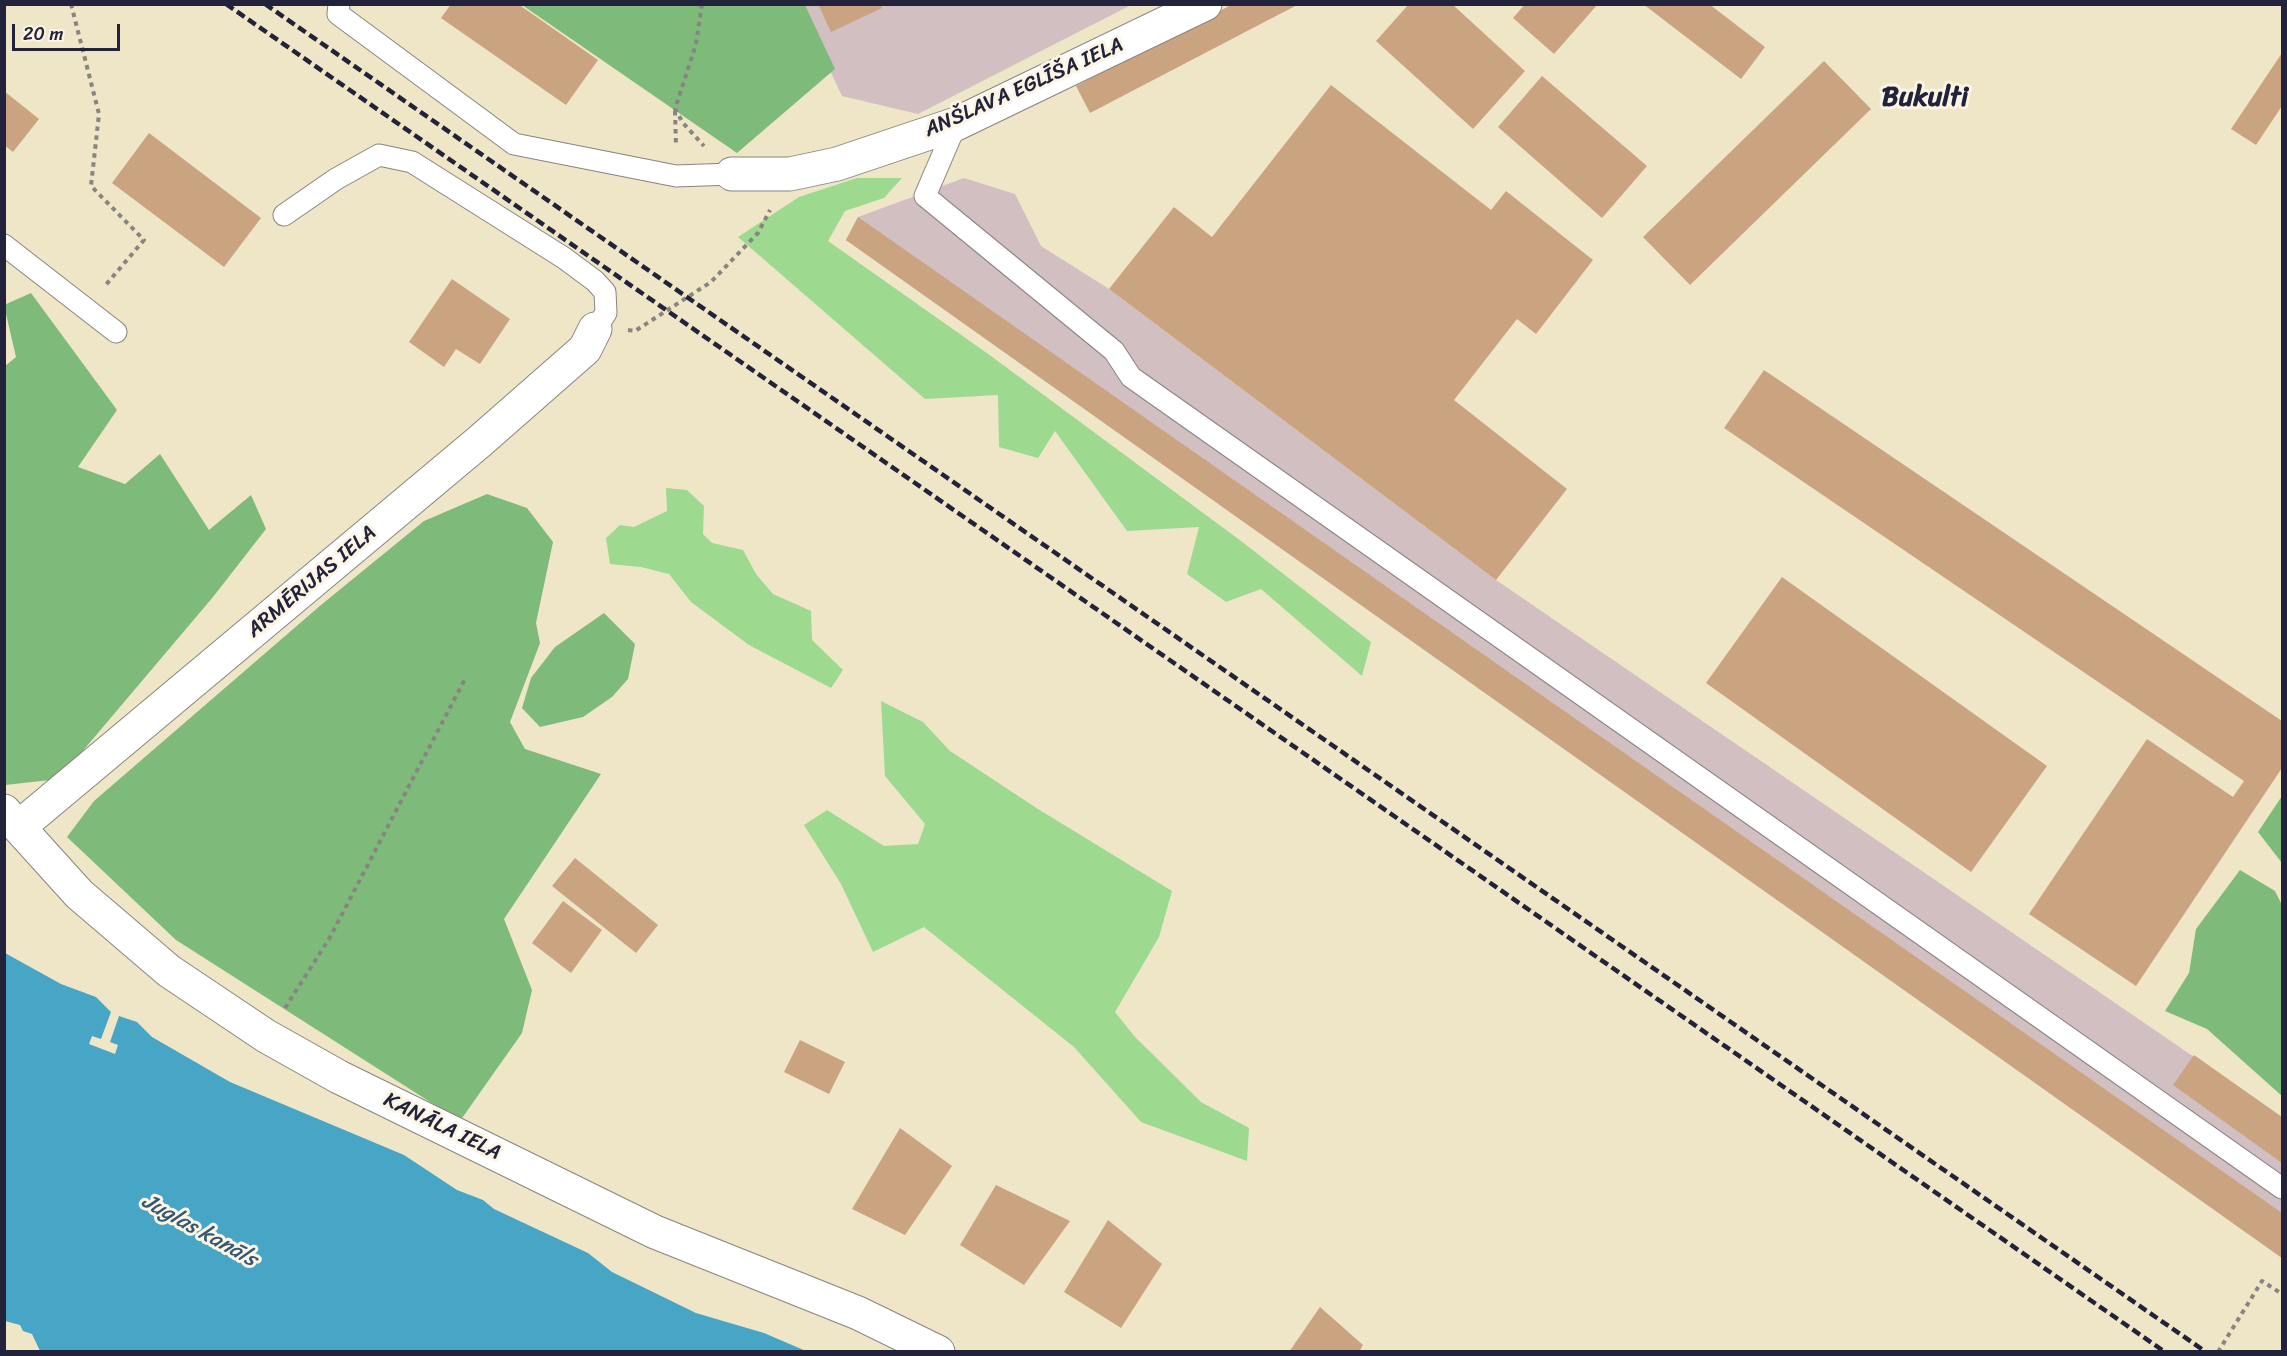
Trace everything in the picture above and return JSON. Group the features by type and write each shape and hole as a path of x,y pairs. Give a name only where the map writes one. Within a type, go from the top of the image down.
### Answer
{"street":[{"name":"ANŠLAVA EGLĪŠA IELA","path":"732,174 790,174 837,164 956,124 1205,4"},
{"name":"ARMĒRIJAS IELA","path":"12,819 479,442 585,349 595,329"},
{"name":"KANĀLA IELA","path":"12,819 79,894 169,970 266,1036 339,1077 655,1232 858,1313 938,1352"}],"lane":[{"path":"339,4 338,14 514,144 676,176 732,174"},
{"path":"956,124 925,196 1114,351 1131,377 2283,1188"},
{"path":"284,215 336,178 380,155 412,162 595,280 605,292 606,313 595,329"},
{"path":"4,245 116,332"}],"path":[{"path":"71,4 99,114 91,186 144,240 86,309"},
{"path":"676,176 675,109 696,44 702,4"},
{"path":"675,109 683,123 732,174"},
{"path":"595,329 635,331 711,282 758,233 790,174"},
{"path":"266,1036 329,939 466,677"},
{"path":"2218,1352 2262,1281 2283,1294"}],"shaded area":[{"path":"799,5 1131,5 918,114 842,96"},
{"path":"964,178 1015,194 1041,246 1109,289 1496,580 2282,1117 2282,1258 846,240 858,217"}],"green space":[{"path":"522,5 805,5 835,69 737,153"},
{"path":"857,178 902,178 884,198 845,211 828,241 991,356 1241,541 1371,642 1362,676 1261,589 1226,602 1187,574 1199,527 1127,531 1055,431 1038,458 999,447 998,395 925,399 738,237 799,197"},
{"path":"31,293 117,410 78,467 125,484 160,454 209,530 251,495 266,529 213,597 59,779 5,785 4,367 16,357 4,305"},
{"path":"666,488 687,490 704,506 703,534 712,543 743,550 756,574 773,594 811,611 812,640 843,670 831,688 749,645 691,602 669,574 641,567 610,564 606,538 620,525 634,527 667,511"},
{"path":"487,494 527,508 553,542 536,623 540,643 510,722 525,749 601,774 504,919 532,990 522,1033 460,1121 176,940 67,837 94,801 321,605 424,521"},
{"path":"604,613 635,644 628,679 612,697 583,717 540,727 522,708 531,678 555,647"},
{"path":"881,701 923,722 950,751 1038,809 1172,891 1159,937 1115,1012 1135,1037 1201,1102 1249,1128 1247,1161 1141,1122 1074,1047 924,927 873,952 841,884 804,825 827,810 884,846 918,844 925,824 885,776"},
{"path":"2282,796 2282,863 2258,832"},
{"path":"2240,870 2275,891 2282,905 2282,1096 2207,1029 2165,1011 2189,973 2196,929"}],"water":[{"name":"Juglas kanāls","path":"5,953 61,984 96,997 111,1012 101,1039 92,1036 89,1044 115,1054 118,1045 110,1042 119,1016 137,1022 152,1037 230,1082 404,1155 457,1190 483,1200 494,1209 588,1253 612,1272 696,1313 764,1333 806,1351 40,1351 32,1334 23,1331 20,1325 5,1321"}],"building":[{"path":"451,4 518,4 598,60 566,105 441,18"},
{"path":"818,4 880,4 882,8 831,32"},
{"path":"1233,4 1299,4 1090,113 1076,86"},
{"path":"1409,4 1452,4 1525,71 1473,129 1376,41"},
{"path":"1525,4 1598,4 1554,54 1513,18"},
{"path":"1643,4 1709,4 1765,47 1741,79"},
{"path":"2282,53 2282,106 2256,145 2231,129"},
{"path":"1824,61 1871,109 1690,285 1643,237"},
{"path":"1542,76 1647,166 1602,218 1498,127"},
{"path":"1331,85 1491,210 1506,191 1593,260 1536,334 1517,319 1454,400 1567,489 1496,580 1109,289 1174,207 1212,237"},
{"path":"4,91 39,119 13,152 4,145"},
{"path":"149,133 261,218 224,267 112,183"},
{"path":"858,217 2282,1213 2282,1258 846,240"},
{"path":"452,279 510,319 480,364 456,349 444,367 409,342"},
{"path":"1764,370 2282,721 2282,768 2136,986 2029,914 2147,739 2233,797 2244,781 1724,428"},
{"path":"1782,577 2047,766 1971,872 1706,683"},
{"path":"575,858 658,925 636,953 552,886"},
{"path":"563,901 602,930 571,973 532,943"},
{"path":"800,1040 845,1062 829,1094 784,1072"},
{"path":"2194,1055 2282,1117 2282,1163 2173,1085"},
{"path":"900,1128 952,1166 905,1235 852,1209"},
{"path":"996,1185 1070,1221 1024,1285 960,1245"},
{"path":"1108,1220 1162,1264 1121,1328 1064,1292"},
{"path":"1320,1307 1363,1345 1359,1352 1289,1352"}],"railway":[{"path":"226,4 2165,1352"},
{"path":"265,4 2206,1352"}],"district":[{"name":"Bukulti","path":"1925,98"}]}
